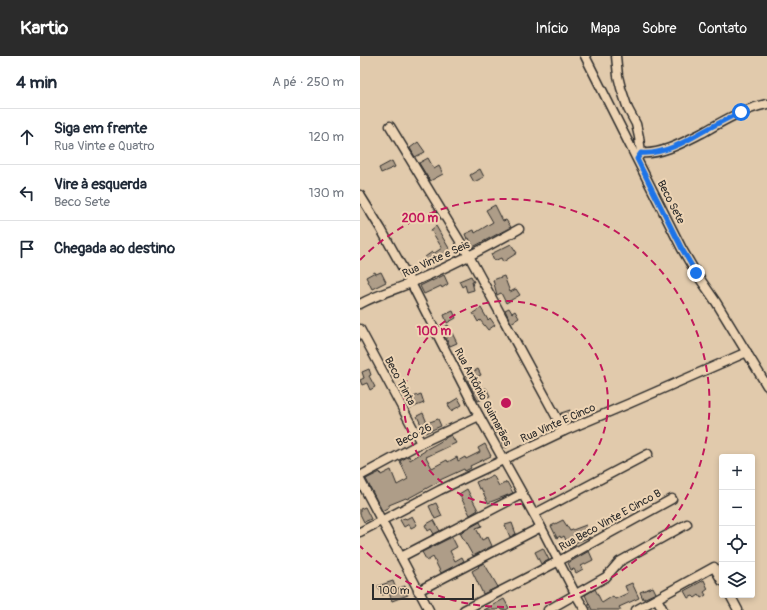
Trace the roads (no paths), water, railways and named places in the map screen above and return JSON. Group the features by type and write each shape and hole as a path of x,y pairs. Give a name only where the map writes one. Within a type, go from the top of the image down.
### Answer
{"street":[{"name":"Beco Sete","path":"585,56 639,156 682,249 767,386"},
{"path":"616,56 621,88 628,109 636,124 639,137 639,156 673,147 741,112 755,106 767,104"},
{"path":"390,126 469,256 564,431"},
{"name":"Rua Antônio Guimarães","path":"360,195 411,283 479,416 534,514 585,610"},
{"name":"Rua Vinte e Seis","path":"360,304 411,283 469,256 518,229"},
{"name":"Beco Trinta","path":"360,329 421,443"},
{"name":"Rua Vinte E Cinco","path":"360,532 440,490 564,431 747,352"},
{"name":"Beco 26","path":"360,476 421,443 479,416"},
{"path":"534,514 648,454"},
{"path":"360,480 429,610"},
{"path":"401,557 522,494"},
{"name":"Rua Beco Vinte E Cinco B","path":"464,610 559,561 672,499"},
{"path":"548,610 606,577 619,562 687,524"},
{"path":"418,591 541,527"},
{"path":"636,610 714,567 719,576"},
{"path":"732,598 738,610"},
{"path":"657,599 663,610"}]}
